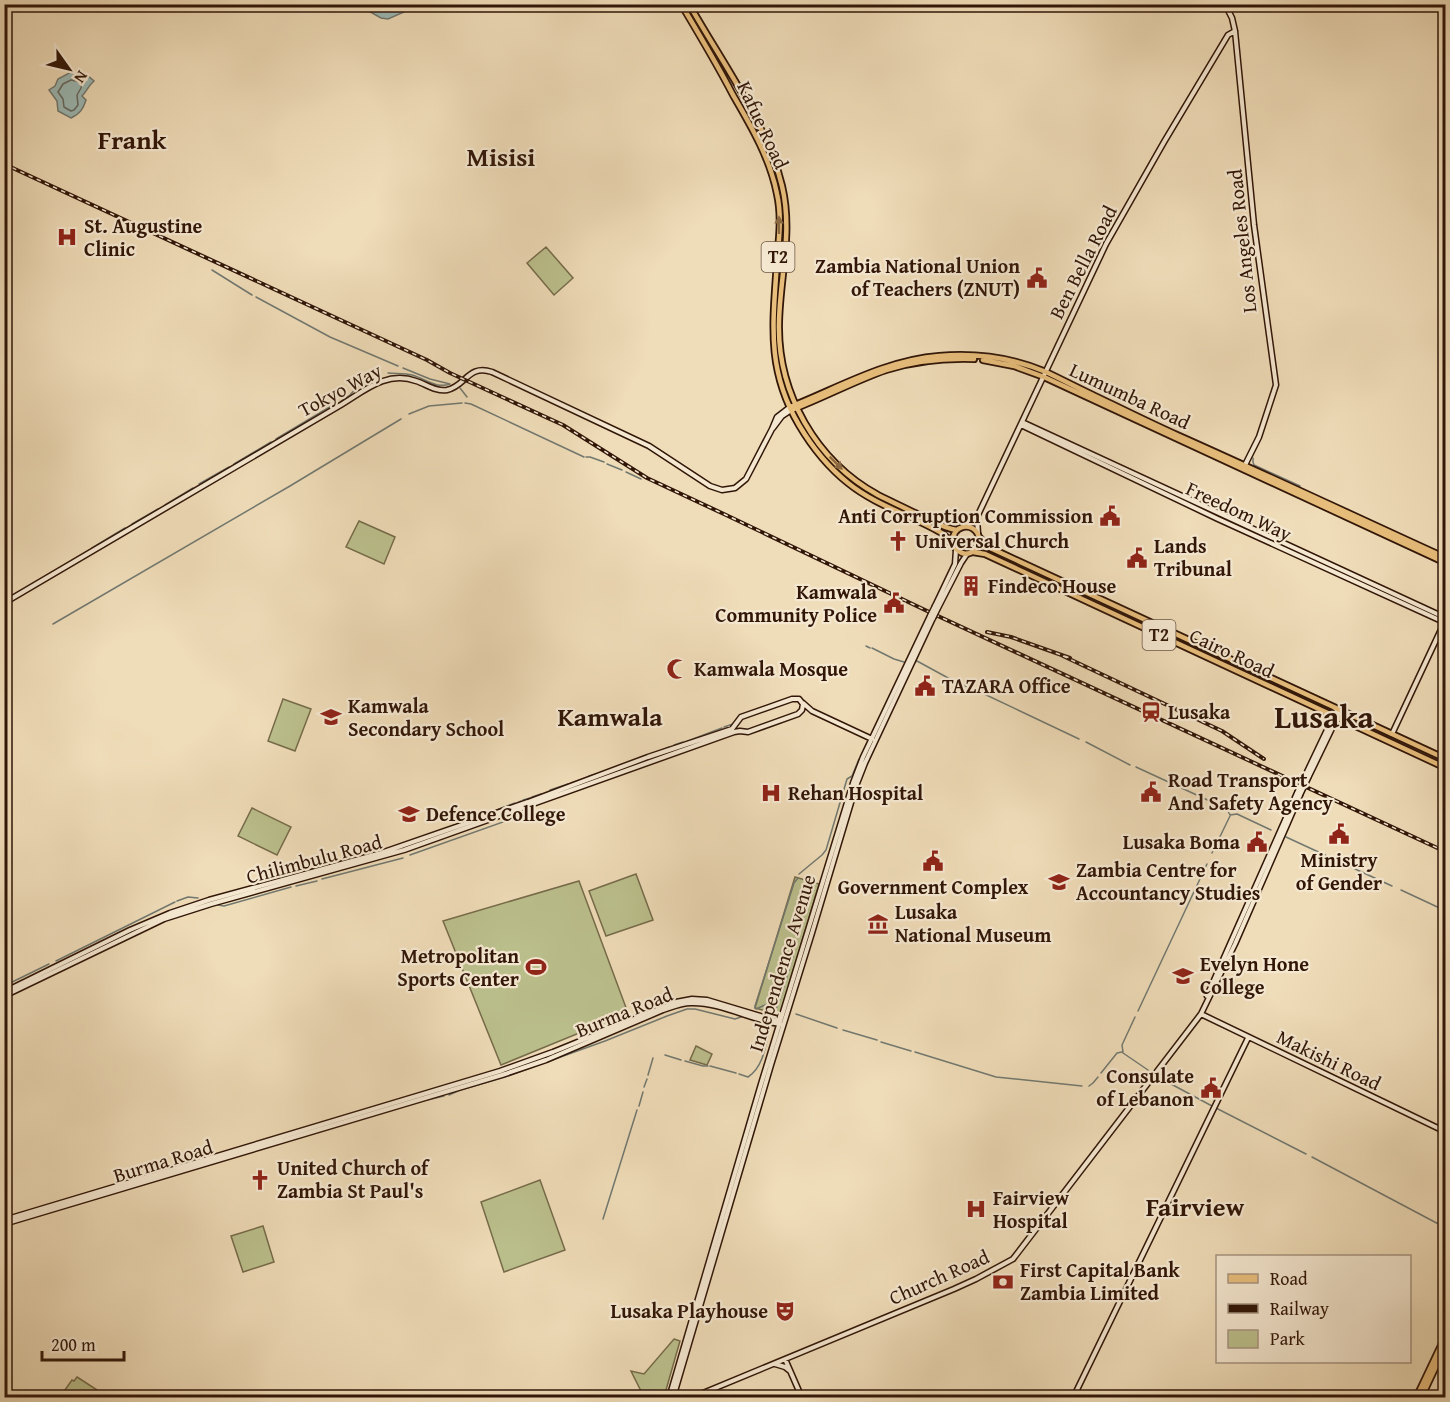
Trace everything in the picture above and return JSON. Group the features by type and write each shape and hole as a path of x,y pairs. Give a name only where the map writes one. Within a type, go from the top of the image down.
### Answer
{"main road":[{"name":"Kafue Road","path":"681,4 761,145 777,194 780,229 772,324 774,353 778,375 793,408 815,450 848,484 878,502 939,531 948,537 955,547"},
{"name":"Kafue Road","path":"689,4 752,113 772,155 782,187 787,228 779,321 782,362 793,408 801,416 824,451 859,484 936,523 951,529 960,528"},
{"name":"Los Angeles Road","path":"1224,4 1232,18 1235,31 1254,225 1276,385 1259,437 1244,467"},
{"name":"Ben Bella Road","path":"979,536 977,517 1107,244 1139,185 1228,35 1235,31"},
{"name":"Lumumba Road","path":"793,408 885,367 905,361 961,355 1015,362 1160,427 1446,563"},
{"name":"Tokyo Way","path":"4,603 372,386 398,377 444,390 455,387 474,371 492,372 639,441 710,486 722,490 735,488 746,479 775,421 780,414 793,408"},
{"path":"790,393 803,403 801,416"},
{"name":"Freedom Way","path":"1022,424 1218,519 1445,621"},
{"name":"Lumumba Road","path":"1244,467 1446,558"},
{"path":"960,528 971,528 979,536 978,547 970,553 960,552 955,547 952,537 960,528 977,517"},
{"name":"Cairo Road","path":"979,536 988,547 1275,680 1336,716 1392,734 1446,759"},
{"name":"Independence Avenue","path":"673,1398 853,783 955,564 955,547"},
{"name":"Independence Avenue","path":"936,607 961,563 970,553"},
{"name":"Cairo Road","path":"970,553 985,554 1446,768"},
{"path":"1027,574 1030,566"},
{"path":"1034,577 1034,572 1037,570"},
{"path":"1116,615 1120,613 1120,608"},
{"path":"1123,618 1126,611"},
{"name":"Independence Avenue","path":"673,1398 781,1023 862,769 931,617"},
{"path":"1392,734 1445,621"},
{"path":"1192,650 1195,648 1195,643"},
{"path":"1198,653 1198,649 1202,646"},
{"path":"1265,684 1269,682 1268,677"},
{"path":"1272,687 1271,683 1275,680"},
{"name":"Chilimbulu Road","path":"4,994 130,930 170,913 406,845 732,729 738,717 792,699 799,699 812,711 872,739"},
{"path":"802,702 802,711"},
{"name":"Chilimbulu Road","path":"4,994 164,919 404,850 740,730 748,732 802,711 812,711"},
{"name":"Church Road","path":"1201,1014 1216,976 1336,716"},
{"path":"737,723 740,730"},
{"path":"1424,758 1427,751"},
{"path":"1430,761 1430,757 1434,754"},
{"name":"Church Road","path":"691,1398 954,1289 1013,1259 1201,1014 1263,882 1299,794"},
{"path":"1208,1018 1205,1013 1210,995"},
{"name":"Burma Road","path":"4,1222 500,1071 676,1002 692,999 707,1000 781,1023"},
{"name":"Makishi Road","path":"1201,1014 1446,1132"},
{"path":"1073,1398 1248,1038"},
{"path":"1418,1398 1446,1335"},
{"path":"1418,1398 1446,1345"},
{"path":"792,1374 790,1363 797,1354"},
{"path":"785,1359 802,1398"},
{"path":"770,1365 780,1365 792,1374"}],"green space":[{"path":"546,247 573,278 554,295 527,263"},
{"path":"359,521 395,537 384,564 346,547"},
{"path":"283,699 311,709 295,751 268,741"},
{"path":"252,808 291,827 277,855 238,836"},
{"path":"636,874 653,920 606,936 589,891"},
{"path":"795,877 819,884 780,1015 755,1008"},
{"name":"Metropolitan Sports Center","path":"579,881 628,1013 501,1065 443,921"},
{"path":"696,1046 712,1054 707,1065 690,1060"},
{"path":"540,1180 565,1250 504,1272 481,1202"},
{"path":"263,1226 274,1262 243,1272 231,1236"},
{"path":"674,1339 680,1341 664,1397 644,1395 631,1371 644,1374"},
{"path":"77,1377 108,1397 60,1397 72,1380 74,1381"}],"water":[{"path":"358,5 414,5 411,9 388,19 381,18"},
{"path":"71,72 76,75 86,74 94,81 82,96 86,100 82,109 71,118 58,111 57,101 49,90 55,86 58,79"}],"waterway":[{"path":"212,270 252,295"},
{"path":"256,297 330,337 398,366"},
{"path":"403,368 450,384"},
{"path":"388,373 412,375 440,385 450,384"},
{"path":"341,401 357,387 370,381"},
{"path":"460,388 467,397"},
{"path":"409,414 429,406 462,403"},
{"path":"465,403 584,457"},
{"path":"276,439 333,405"},
{"path":"53,624 401,419"},
{"path":"234,464 271,442"},
{"path":"586,457 604,462"},
{"path":"1253,458 1254,465 1300,486"},
{"path":"607,464 622,470"},
{"path":"199,484 229,467"},
{"path":"626,472 641,479"},
{"path":"165,505 193,488"},
{"path":"132,524 158,509"},
{"path":"92,548 125,528"},
{"path":"866,646 870,648"},
{"path":"872,648 904,662"},
{"path":"913,664 917,661 950,679"},
{"path":"951,679 976,691"},
{"path":"980,692 1079,739"},
{"path":"724,727 733,724"},
{"path":"685,742 722,728"},
{"path":"674,745 683,742"},
{"path":"1086,742 1130,765"},
{"path":"649,755 669,747"},
{"path":"629,762 644,756"},
{"path":"799,874 826,850 847,779 852,776 859,759"},
{"path":"620,765 626,763"},
{"path":"610,769 618,766"},
{"path":"1136,767 1227,809 1230,815 1237,814 1271,830"},
{"path":"599,773 608,770"},
{"path":"589,776 593,775"},
{"path":"571,783 586,778"},
{"path":"550,790 568,784"},
{"path":"532,797 541,794"},
{"path":"523,800 530,798"},
{"path":"517,803 521,801"},
{"path":"507,806 515,803"},
{"path":"495,811 504,807"},
{"path":"484,814 491,812"},
{"path":"472,819 482,815"},
{"path":"410,855 520,816"},
{"path":"1212,853 1230,816"},
{"path":"461,823 466,821"},
{"path":"455,825 459,824"},
{"path":"444,829 452,826"},
{"path":"424,836 442,830"},
{"path":"1286,837 1392,886"},
{"path":"317,868 389,848"},
{"path":"322,879 403,858"},
{"path":"1138,1011 1207,864"},
{"path":"755,1008 794,883 798,878"},
{"path":"296,886 317,881"},
{"path":"218,905 224,906 291,887"},
{"path":"1401,890 1446,911"},
{"path":"177,901 188,897 198,898"},
{"path":"56,961 175,902"},
{"path":"772,1016 780,999 794,953"},
{"path":"4,986 49,964"},
{"path":"756,1009 765,1005 777,1007"},
{"path":"449,1095 605,1041 687,1009 735,1019 741,1017"},
{"path":"796,1014 837,1028"},
{"path":"1123,1052 1122,1045 1135,1017"},
{"path":"739,1074 748,1077 758,1067 764,1054 770,1026"},
{"path":"843,1030 877,1040"},
{"path":"881,1042 911,1051"},
{"path":"915,1052 996,1077 1082,1086"},
{"path":"1101,1073 1117,1053 1122,1052"},
{"path":"1123,1053 1148,1070"},
{"path":"665,1055 681,1060"},
{"path":"648,1075 653,1058"},
{"path":"685,1061 708,1066"},
{"path":"710,1066 736,1073"},
{"path":"1089,1086 1098,1077"},
{"path":"1158,1077 1212,1106"},
{"path":"644,1087 647,1079"},
{"path":"639,1106 643,1092"},
{"path":"414,1103 444,1096"},
{"path":"1216,1108 1306,1154"},
{"path":"603,1219 637,1110"},
{"path":"1312,1157 1446,1228"}],"railway":[{"path":"4,164 563,425 647,478 1446,852"},
{"path":"987,632 1011,637 1070,658"},
{"path":"1063,656 1222,731 1264,759"}],"place":[{"name":"St. Augustine Clinic","path":"67,237"},
{"name":"Zambia National Union of Teachers (ZNUT)","path":"1037,278"},
{"name":"Anti Corruption Commission","path":"1110,516"},
{"name":"Universal Church","path":"898,541"},
{"name":"Lands Tribunal","path":"1137,558"},
{"name":"Findeco House","path":"971,586"},
{"name":"Kamwala Community Police","path":"894,603"},
{"name":"Kamwala Mosque","path":"677,669"},
{"name":"TAZARA Office","path":"925,686"},
{"name":"Lusaka","path":"1151,712"},
{"name":"Kamwala Secondary School","path":"331,717"},
{"name":"Road Transport And Safety Agency","path":"1151,792"},
{"name":"Rehan Hospital","path":"771,793"},
{"name":"Defence College","path":"409,814"},
{"name":"Ministry of Gender","path":"1339,834"},
{"name":"Lusaka Boma","path":"1257,842"},
{"name":"Government Complex","path":"933,861"},
{"name":"Zambia Centre for Accountancy Studies","path":"1059,882"},
{"name":"Lusaka National Museum","path":"878,924"},
{"name":"Metropolitan Sports Center","path":"536,967"},
{"name":"Evelyn Hone College","path":"1183,976"},
{"name":"Consulate of Lebanon","path":"1211,1088"},
{"name":"United Church of Zambia St Paul's","path":"260,1180"},
{"name":"Fairview Hospital","path":"976,1209"},
{"name":"First Capital Bank Zambia Limited","path":"1003,1282"},
{"name":"Lusaka Playhouse","path":"785,1311"}],"district":[{"name":"Frank","path":"132,140"},
{"name":"Misisi","path":"501,157"},
{"name":"Kamwala","path":"610,717"},
{"name":"Lusaka","path":"1324,717"},
{"name":"Fairview","path":"1195,1207"}]}
